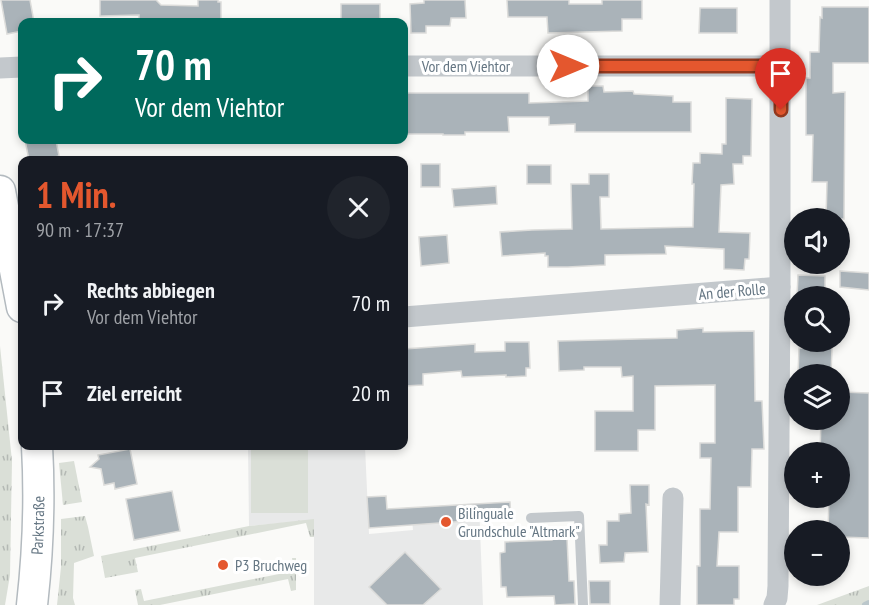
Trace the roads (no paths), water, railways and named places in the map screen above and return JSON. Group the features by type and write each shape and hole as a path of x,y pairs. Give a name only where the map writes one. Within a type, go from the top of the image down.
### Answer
{"main road":[{"path":"0,191 18,286"},
{"name":"Parkstraße","path":"32,605 38,510 37,450"}],"street":[{"path":"780,0 780,288"},
{"name":"Vor dem Viehtor","path":"408,66 781,66"},
{"path":"0,68 18,67"},
{"name":"An der Rolle","path":"408,317 780,288 778,586 774,605"},
{"path":"670,605 673,498"}],"lane":[{"path":"531,518 579,516 583,605"}],"waterway":[{"path":"865,605 869,603"}],"place":[{"name":"Bilinguale Grundschule \"Altmark\"","path":"446,522"},
{"name":"P3 Bruchweg","path":"223,565"}]}
